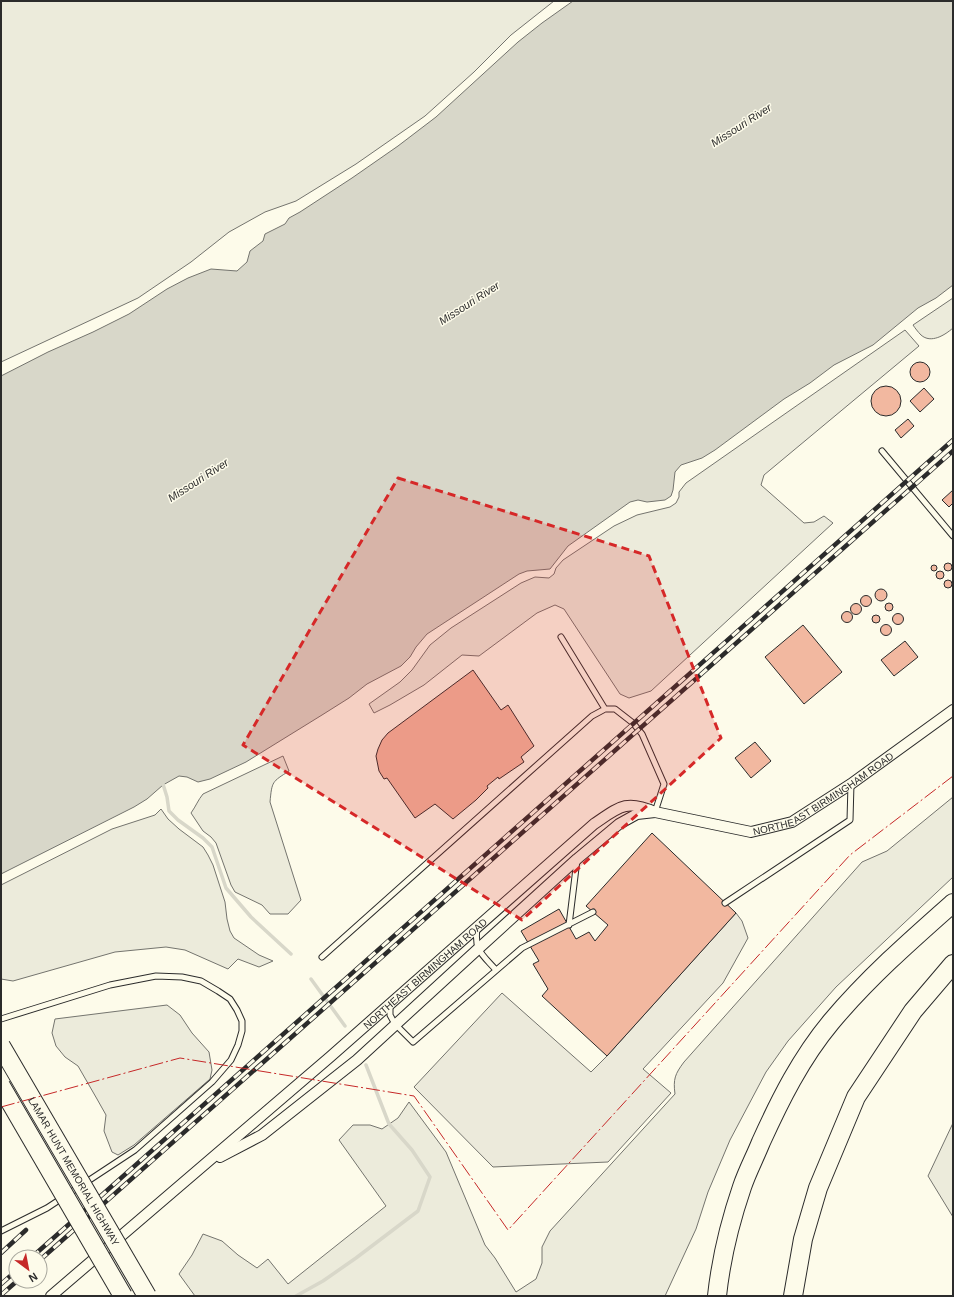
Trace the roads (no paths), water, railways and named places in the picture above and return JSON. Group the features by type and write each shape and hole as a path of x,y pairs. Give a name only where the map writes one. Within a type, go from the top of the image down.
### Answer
{"highway":[{"path":"717,1296 729,1229 742,1185 770,1122 807,1054 830,1023 859,991 894,956 953,904"},
{"path":"793,1296 804,1239 818,1188 856,1097 913,1011 953,964"},
{"name":"LAMAR HUNT MEMORIAL HIGHWAY","path":"1,1046 147,1296"},
{"name":"LAMAR HUNT MEMORIAL HIGHWAY","path":"1,1086 123,1296"}],"street":[{"name":"NORTHEAST BIRMINGHAM ROAD","path":"51,1296 390,1004 594,824 616,808 628,805 641,806 655,812 751,832 792,822 851,784 953,710"},
{"name":"NORTHEAST BIRMINGHAM ROAD","path":"204,1164 262,1135 357,1060 478,949 619,824 637,814 655,812"}],"lane":[{"path":"882,451 953,536"},
{"path":"561,637 604,709"},
{"path":"322,957 592,716 604,709 615,709 633,723 642,734 664,784 655,812"},
{"path":"725,903 850,820 851,784"},
{"path":"569,925 577,860"},
{"path":"390,1004 390,1015 395,1024 413,1042 522,948 593,912"},
{"path":"477,927 476,939 478,949 496,970"},
{"path":"1,1019 110,985 156,976 182,977 201,981 230,999 238,1010 242,1021 242,1031 238,1045 231,1060 212,1082 135,1150 47,1208 1,1231"}],"water":[{"name":"Missouri River","path":"573,1 953,1 953,285 936,298 918,308 873,345 834,365 810,383 784,399 715,450 702,458 681,465 675,472 671,496 665,500 647,502 638,500 630,502 568,546 550,569 527,571 519,574 427,634 410,657 401,666 367,684 349,698 322,715 246,762 210,779 198,782 187,777 179,776 163,785 147,799 134,807 1,874 1,376 129,314 167,289 188,278 211,269 237,271 247,262 250,251 263,241 265,234 285,224 289,218 352,178 398,146 436,117 518,42"}],"waterway":[{"path":"162,781 167,797 169,811 212,847 226,888 251,917 291,954"},
{"path":"311,979 345,1026"},
{"path":"296,1296 323,1281 418,1211 430,1177 412,1150 389,1124 366,1065"}],"railway":[{"path":"41,1249 953,440"},
{"path":"48,1253 953,451"},
{"path":"1,1253 26,1230"},
{"path":"1,1284 8,1278"},
{"path":"1,1295 8,1289"}]}
